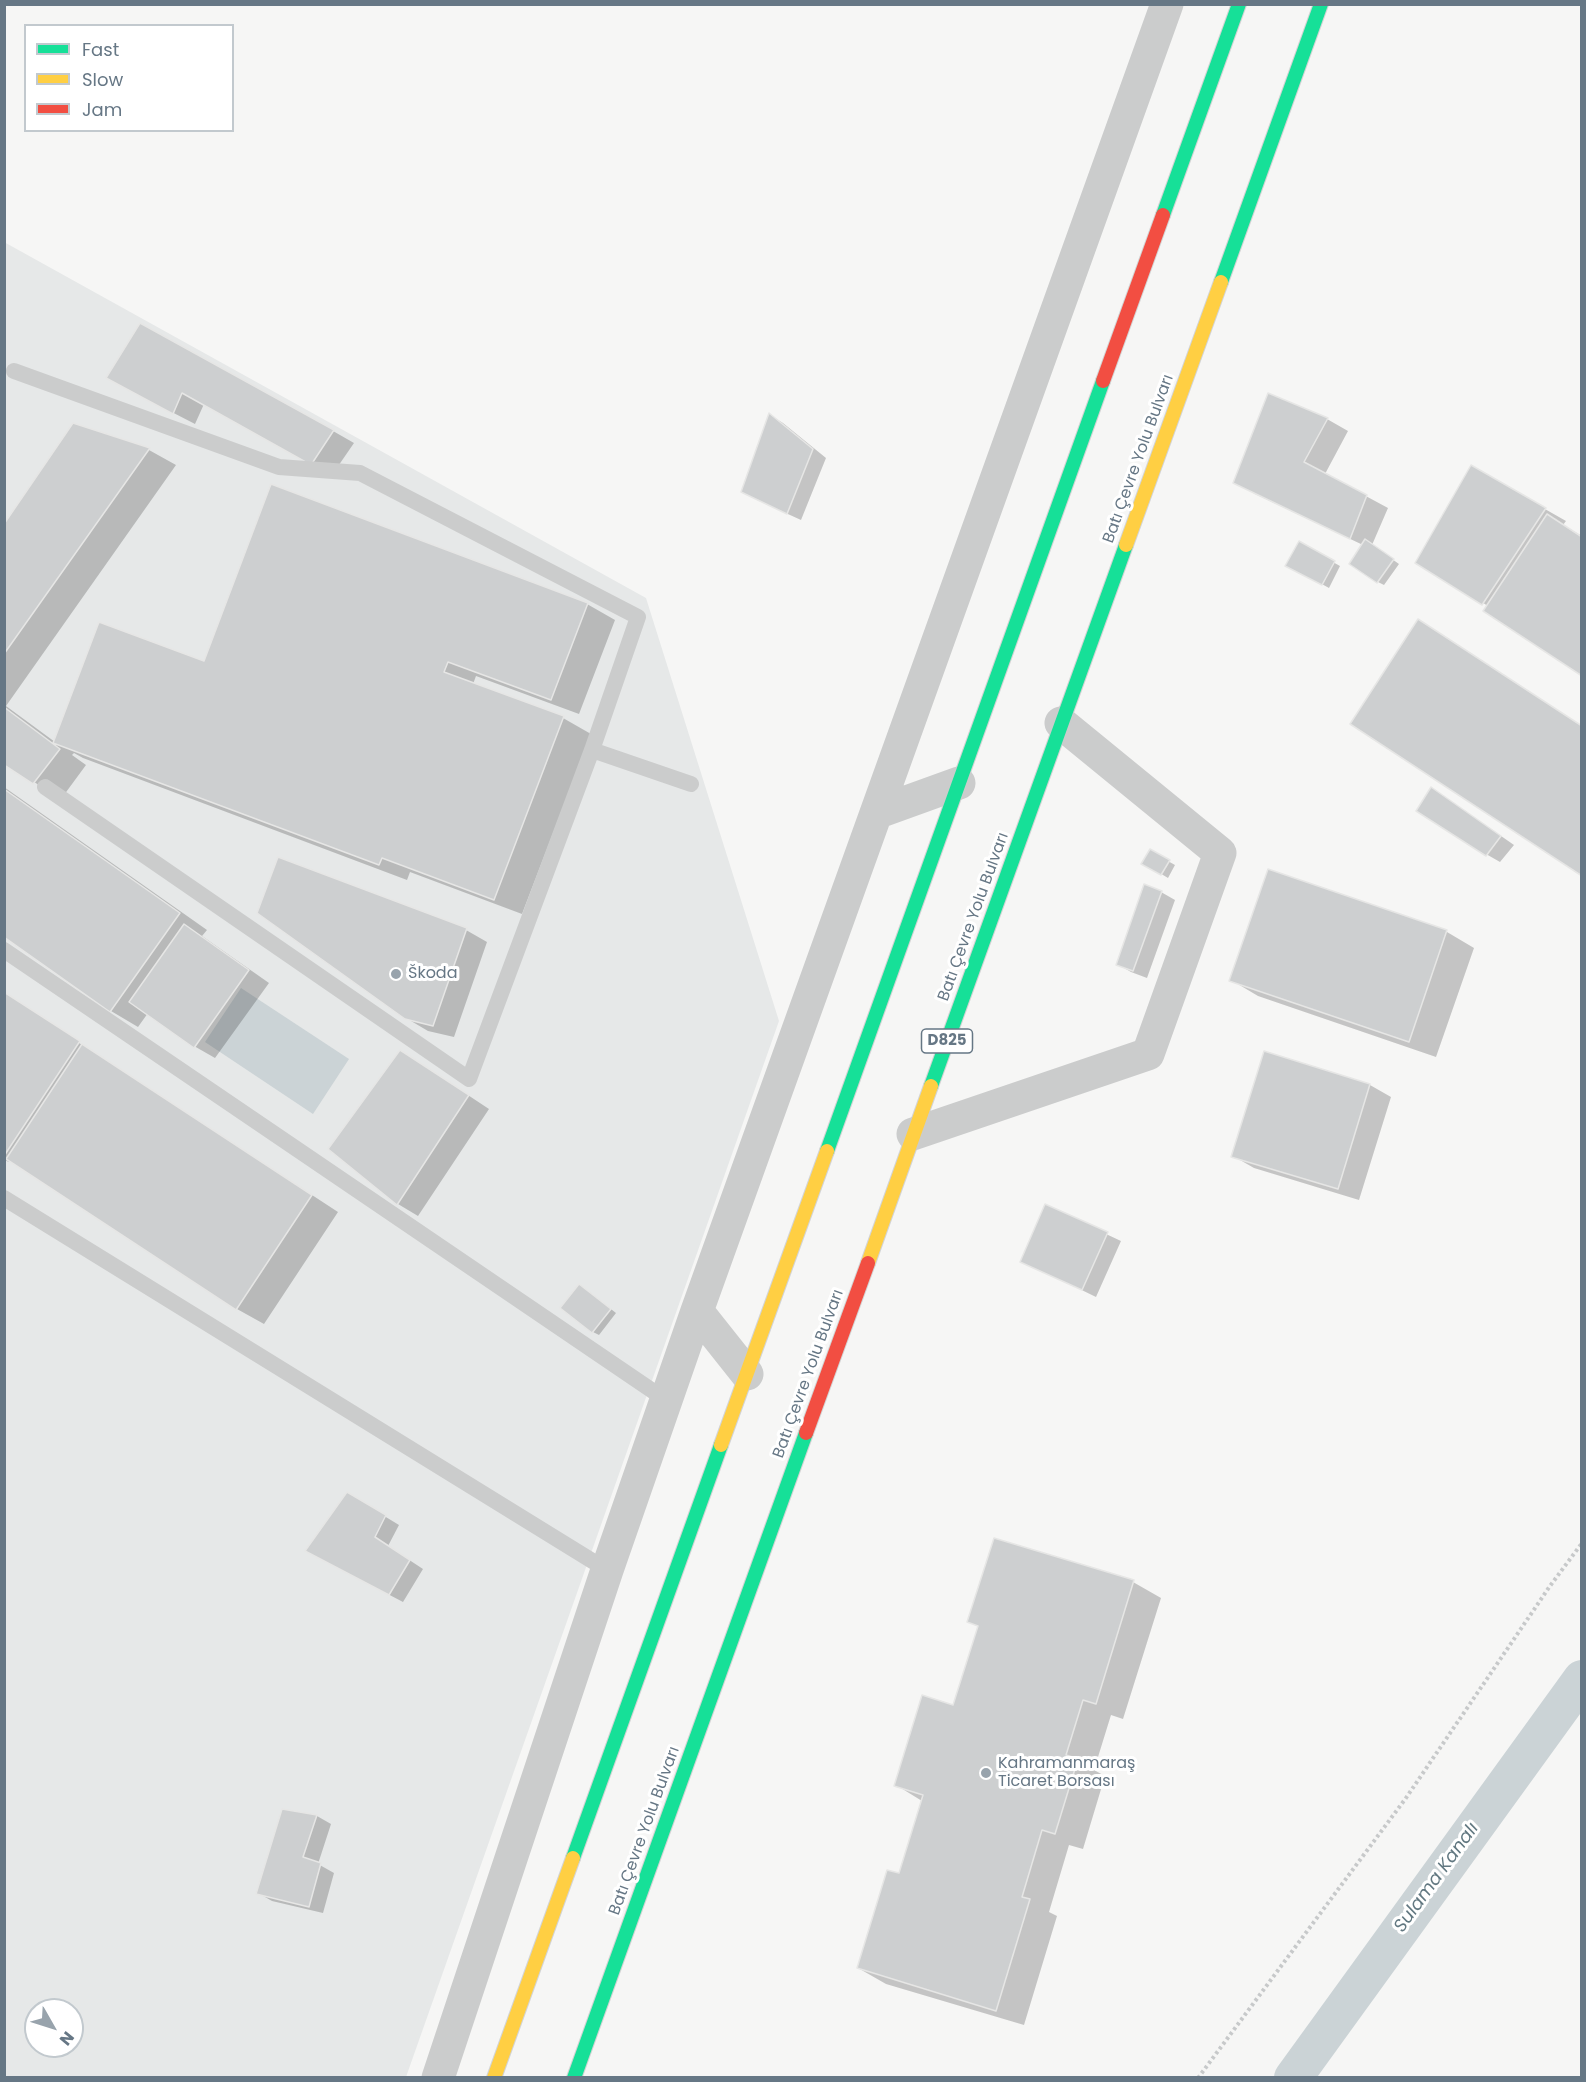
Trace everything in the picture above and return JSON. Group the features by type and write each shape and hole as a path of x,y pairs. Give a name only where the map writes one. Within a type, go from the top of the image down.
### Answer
{"highway":[{"path":"494,2078 1239,4"},
{"name":"Batı Çevre Yolu Bulvarı","path":"574,2078 1321,4"}],"street":[{"path":"438,2078 607,1570 697,1311 1167,4"},
{"path":"913,1134 1148,1054 1220,853 1061,723"},
{"path":"876,813 959,783"},
{"path":"697,1311 747,1374"}],"lane":[{"path":"14,370 279,467 360,473 638,617 592,750 469,1079 45,787"},
{"path":"592,750 691,784"},
{"path":"4,950 666,1400"},
{"path":"4,1198 607,1570"}],"path":[{"path":"1198,2078 1406,1798 1581,1543"}],"shaded area":[{"path":"4,242 646,598 779,1021 406,2077 5,2077"},
{"path":"241,988 349,1059 313,1114 205,1042"}],"building":[{"path":"140,323 334,430 311,465 182,393 173,414 106,378"},
{"path":"1268,393 1328,418 1304,462 1367,495 1350,539 1233,483"},
{"path":"769,413 813,449 787,514 741,492"},
{"path":"73,423 150,448 4,654 4,524"},
{"path":"1471,465 1546,508 1482,605 1415,563"},
{"path":"271,484 588,603 551,700 448,662 444,672 564,716 494,900 382,858 379,865 53,743 99,622 204,661"},
{"path":"1547,514 1582,537 1582,676 1483,611"},
{"path":"1365,539 1394,559 1377,583 1349,564"},
{"path":"1299,541 1335,561 1322,585 1285,566"},
{"path":"1418,619 1582,726 1582,876 1350,724"},
{"path":"4,707 60,749 33,784 4,765"},
{"path":"1431,787 1501,836 1486,856 1416,811"},
{"path":"4,789 180,913 110,1012 4,937"},
{"path":"1150,849 1170,860 1161,875 1141,864"},
{"name":"Škoda","path":"278,857 467,928 433,1026 405,1019 257,913"},
{"path":"1268,869 1447,930 1409,1042 1229,981"},
{"path":"1144,884 1162,891 1133,971 1116,965"},
{"path":"184,924 249,970 194,1048 129,1002"},
{"path":"4,992 80,1041 4,1156"},
{"path":"82,1044 312,1195 236,1310 6,1159"},
{"path":"400,1050 469,1095 397,1205 328,1149"},
{"path":"1264,1051 1370,1084 1338,1189 1231,1157"},
{"path":"1045,1204 1108,1232 1082,1290 1020,1262"},
{"path":"579,1284 611,1309 592,1333 560,1308"},
{"path":"347,1492 386,1515 375,1537 410,1560 389,1595 305,1551"},
{"name":"Kahramanmaraş Ticaret Borsası","path":"994,1538 1134,1580 1096,1704 1083,1700 1066,1755 1078,1759 1055,1834 1042,1830 1022,1897 1030,1899 996,2011 857,1968 887,1870 899,1873 923,1795 894,1786 922,1695 953,1705 978,1626 967,1622"},
{"path":"282,1809 317,1815 303,1857 321,1863 309,1907 256,1894"}],"waterway":[{"name":"Sulama Kanalı","path":"1293,2078 1582,1679"}],"traffic: fast":[{"path":"1163,215 1239,4"},
{"path":"1221,282 1321,4"},
{"path":"827,1151 1103,381"},
{"path":"931,1086 1126,545"},
{"path":"574,2078 806,1433"},
{"path":"573,1858 721,1445"}],"traffic: slow":[{"path":"1126,545 1221,282"},
{"path":"868,1263 931,1086"},
{"path":"721,1445 827,1151"},
{"path":"494,2078 573,1858"}],"traffic: jam":[{"path":"1103,381 1163,215"},
{"path":"806,1433 868,1263"}],"place":[{"name":"Škoda","path":"396,974"},
{"name":"Kahramanmaraş Ticaret Borsası","path":"986,1773"}]}
